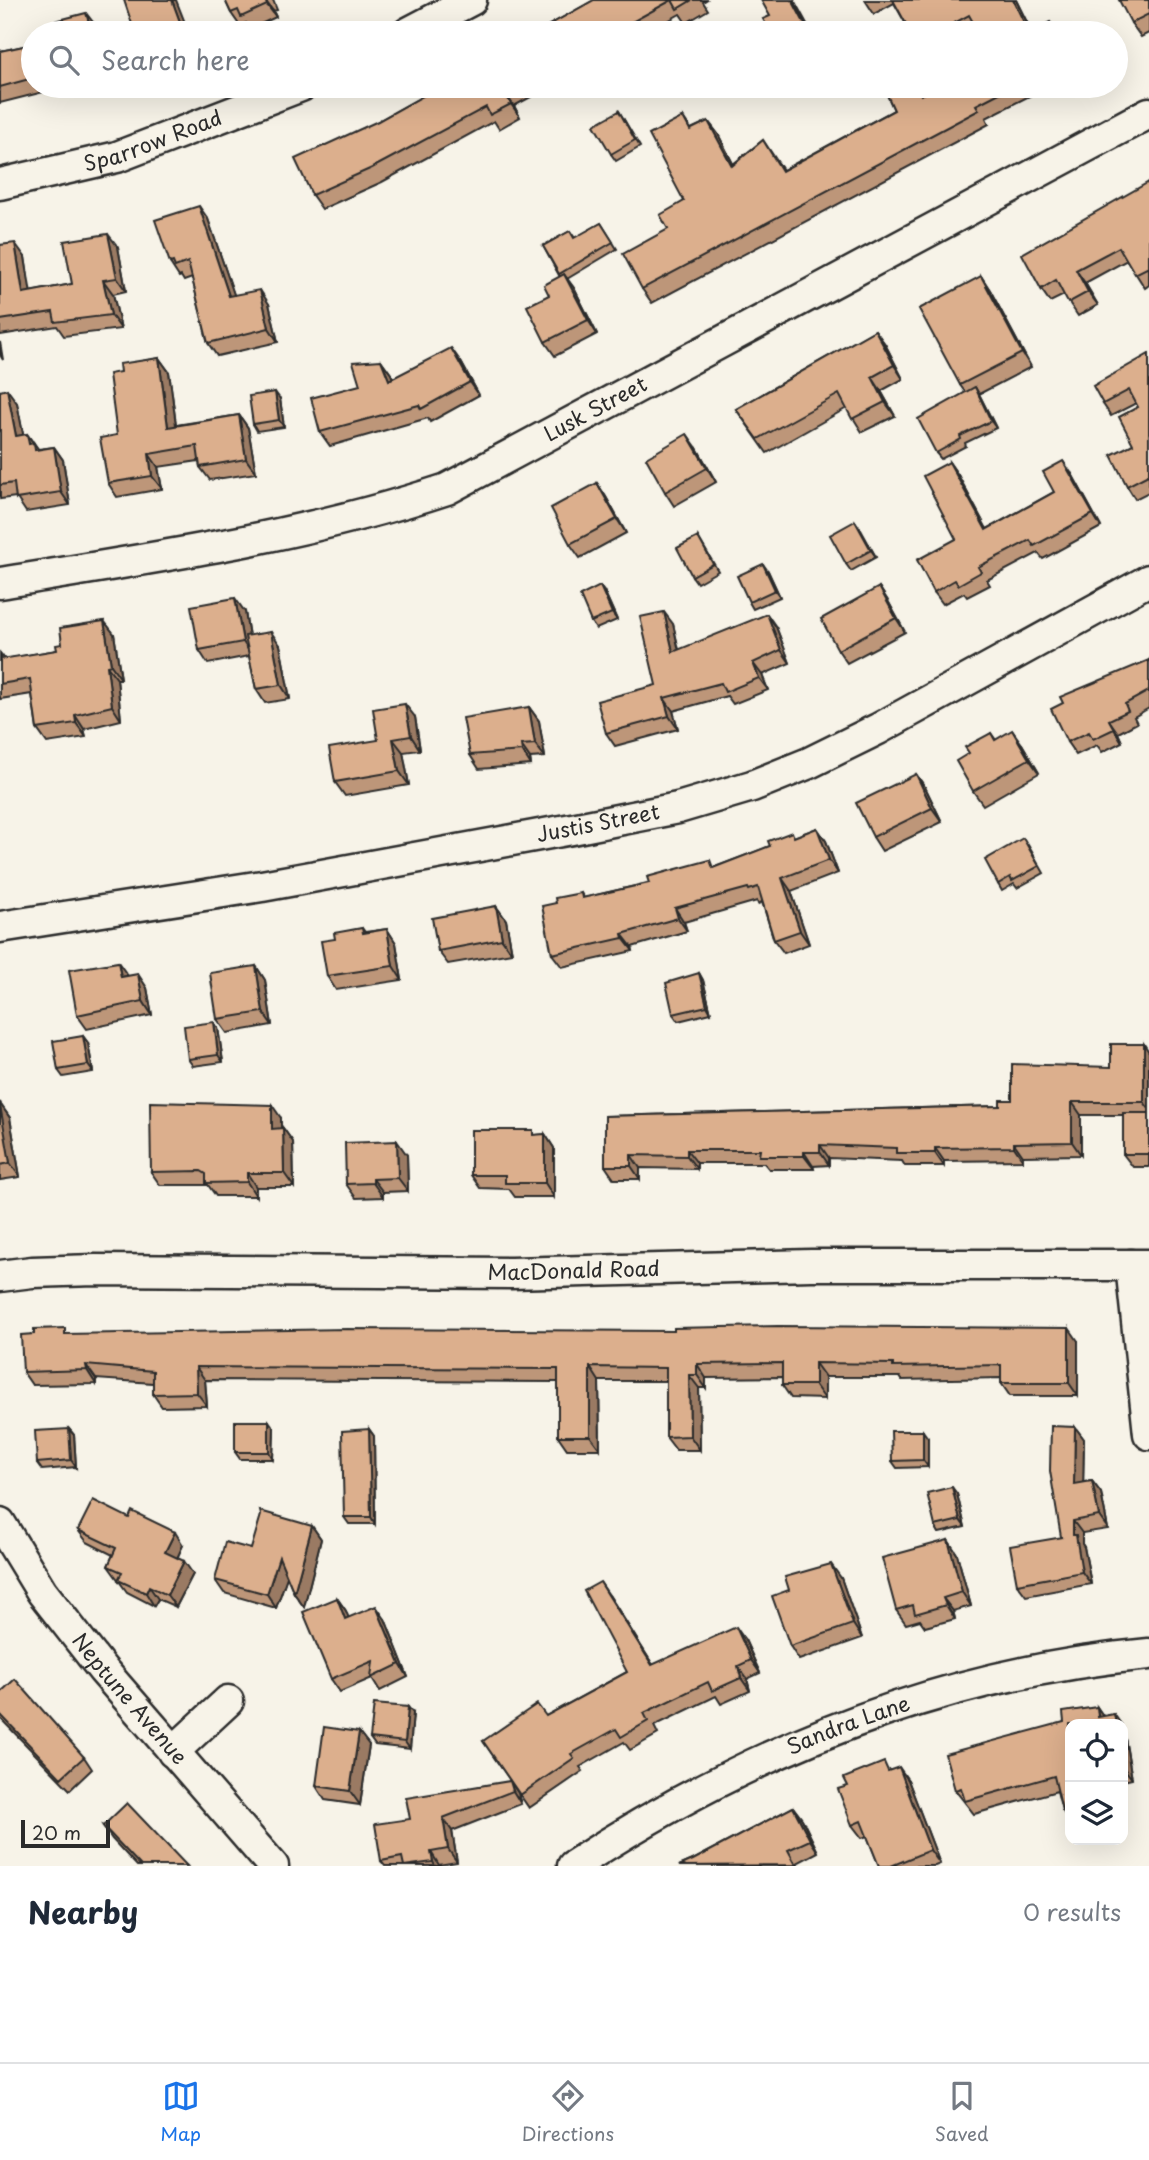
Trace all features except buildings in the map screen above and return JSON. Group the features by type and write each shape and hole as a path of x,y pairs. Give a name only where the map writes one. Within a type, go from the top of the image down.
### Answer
{"street":[{"path":"431,21 471,0"},
{"name":"Sparrow Road","path":"0,184 117,157 270,98"},
{"name":"Lusk Street","path":"0,583 211,548 378,512 447,489 1149,113"},
{"name":"Justis Street","path":"0,927 262,886 678,808 809,763 878,729 1149,580"},
{"name":"MacDonald Road","path":"0,1276 95,1270 511,1273 811,1265 1140,1265"},
{"path":"1140,1265 1149,1434"},
{"name":"Neptune Avenue","path":"0,1523 42,1592 173,1752 273,1866"},
{"name":"Sandra Lane","path":"573,1866 628,1830 717,1781 787,1747 888,1708 958,1687 1047,1667 1149,1654"},
{"path":"173,1752 229,1701"}]}
